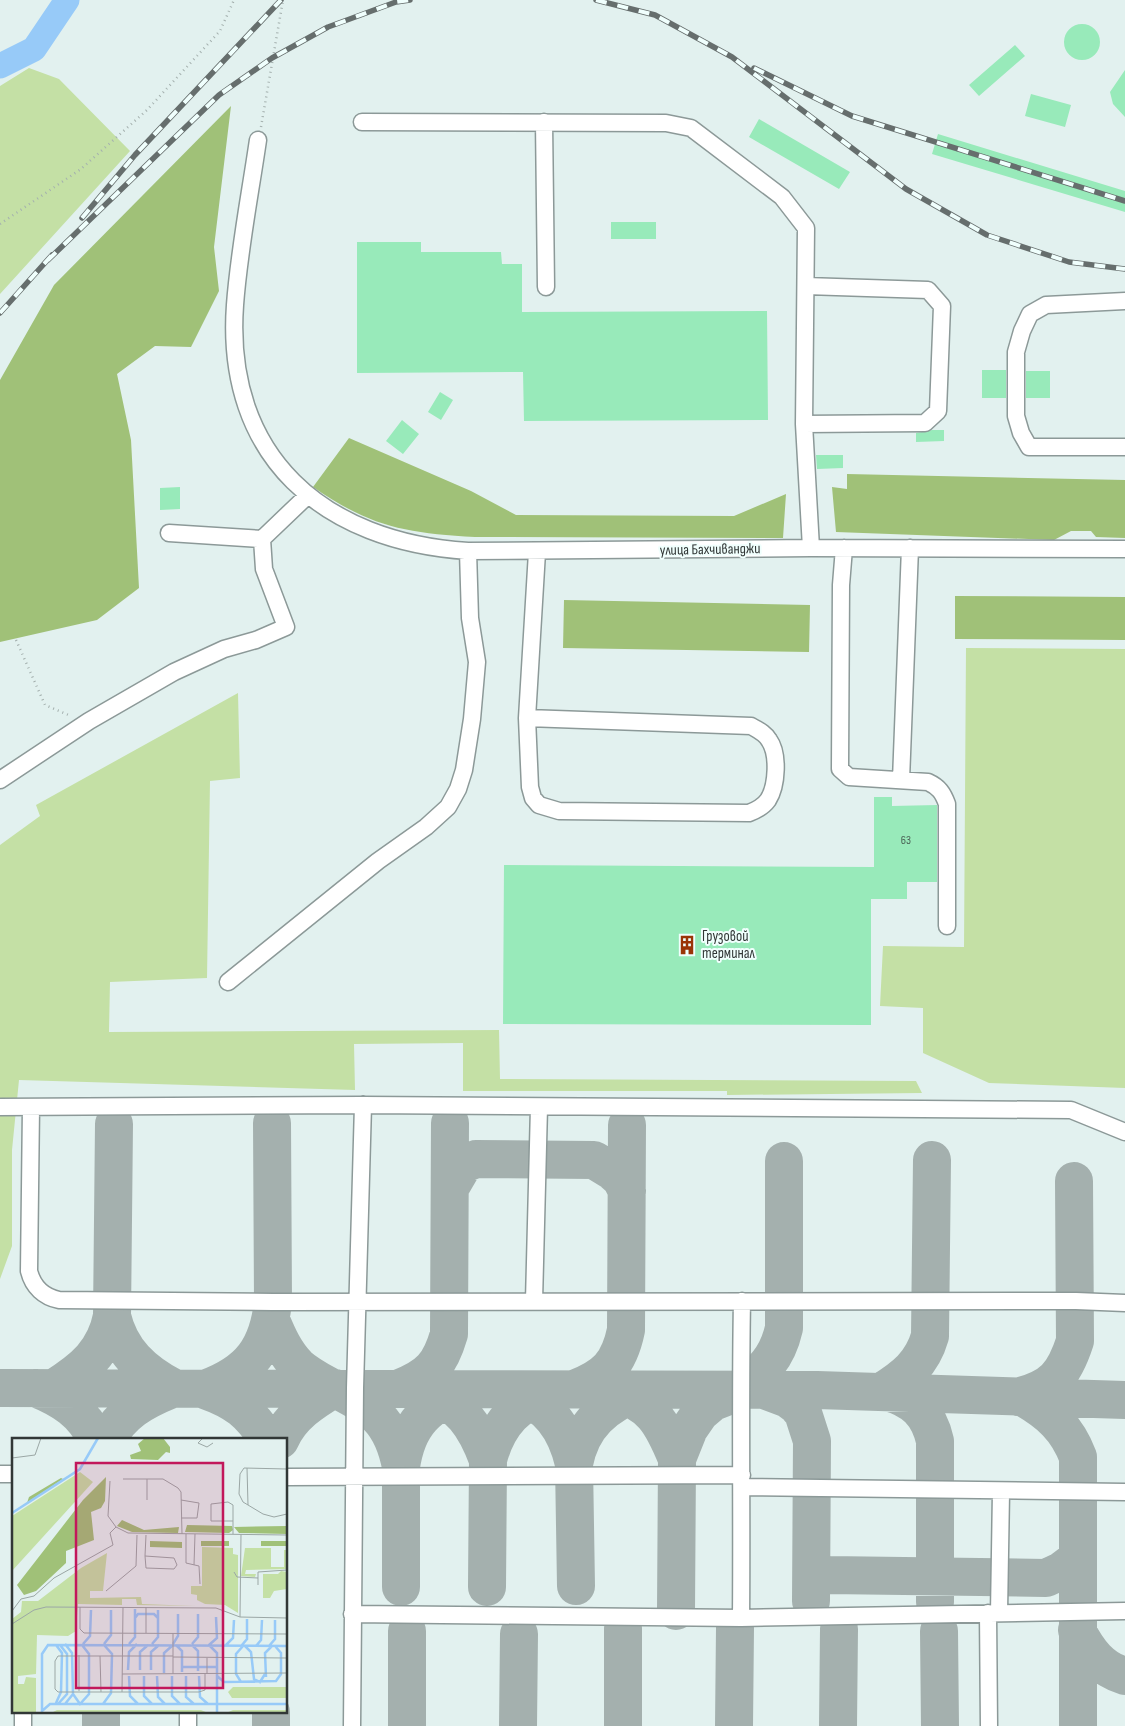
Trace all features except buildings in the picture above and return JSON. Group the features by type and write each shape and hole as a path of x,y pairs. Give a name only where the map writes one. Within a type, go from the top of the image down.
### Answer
{"street":[{"path":"362,122 666,123 691,128 782,197 806,228 804,424 811,548"},
{"path":"544,122 546,287"},
{"name":"улица Бахчиванджи","path":"258,140 235,306 238,371 241,391 265,447 294,485 307,496 354,523 400,542 423,547 468,551 536,552 811,548 1125,549"},
{"path":"804,424 925,424 938,411 942,306 928,290 806,286"},
{"path":"1125,301 1046,305 1030,314 1022,331 1016,352 1016,416 1021,433 1029,447 1125,448"},
{"path":"169,533 262,539 307,496"},
{"path":"0,780 90,722 174,672 224,649 256,640 286,627 264,569 262,539"},
{"path":"844,548 841,586 840,769 844,775 849,777 920,781 936,786 943,793 947,804 947,926"},
{"path":"901,780 910,548"},
{"path":"228,982 378,861 426,827 448,807 458,789 472,719 477,662 470,618 468,551"},
{"path":"527,718 751,726 770,740 774,752 774,784 768,800 760,809 749,813 559,811 547,809 539,805 533,798 530,787 527,718 536,552"},
{"path":"352,1726 357,1301 363,1105"},
{"path":"0,1107 363,1105 1071,1110 1125,1132"},
{"path":"31,1107 29,1271 32,1279 44,1294 60,1300 1125,1303"},
{"path":"534,1301 539,1107"},
{"path":"741,1618 742,1481 740,1392 742,1301"},
{"path":"288,1477 354,1476 742,1481 1001,1492 1125,1492"},
{"path":"989,1726 1001,1492"},
{"path":"352,1614 741,1618 1125,1611"}],"path":[{"path":"0,224 81,168 147,110 220,31 234,0"},
{"path":"258,140 283,0"},
{"path":"16,640 45,705 90,722"}],"green space":[{"path":"29,68 59,79 130,151 0,294 0,86"},
{"path":"231,106 214,247 219,291 191,347 155,346 117,374 131,440 139,588 97,620 0,642 0,380 54,285"},
{"path":"349,438 471,491 516,515 734,516 786,494 783,538 475,537 428,533 390,526 353,511 313,487"},
{"path":"847,474 1125,480 1125,538 1096,537 1091,531 1071,531 1054,540 836,532 832,487 847,489"},
{"path":"955,596 1125,597 1125,640 955,639"},
{"path":"564,600 810,605 809,652 563,648"},
{"path":"966,648 1125,649 1125,1088 989,1083 923,1053 923,1008 880,1006 883,946 964,947"},
{"path":"238,693 240,778 210,781 207,978 110,982 109,1032 499,1030 500,1079 916,1081 922,1093 727,1095 727,1091 463,1091 463,1043 354,1044 355,1090 19,1080 12,1150 12,1246 0,1279 0,845 40,816 36,805"}],"waterway":[{"path":"0,66 34,49 67,0"}],"taxiway":[{"path":"207,1388 222,1382 245,1366 254,1356 267,1333 273,1302 272,1123"},
{"path":"400,1388 419,1379 432,1368 442,1354 449,1334 450,1123"},
{"path":"54,1388 75,1374 92,1358 104,1340 112,1316 114,1124"},
{"path":"574,1389 595,1380 609,1368 619,1352 626,1330 627,1125"},
{"path":"450,1188 464,1164 476,1159 594,1160 621,1179 627,1191"},
{"path":"881,1392 912,1369 927,1346 930,1336 932,1160"},
{"path":"738,1390 768,1364 777,1348 784,1328 784,1161"},
{"path":"1017,1397 1040,1389 1055,1378 1066,1363 1075,1341 1074,1181"},
{"path":"112,1316 121,1340 134,1359 152,1375 174,1388"},
{"path":"271,1320 279,1339 298,1366 314,1378 358,1401 386,1426 392,1437 401,1467"},
{"path":"0,1388 817,1390 1125,1400"},
{"path":"35,1388 63,1402 79,1414 95,1438"},
{"path":"281,1438 296,1416 310,1404 335,1388"},
{"path":"108,1438 126,1415 142,1404 170,1390"},
{"path":"205,1390 234,1403 255,1422 267,1438"},
{"path":"401,1587 401,1467 408,1439 421,1418 430,1410 441,1402 467,1390"},
{"path":"612,1390 637,1402 654,1416 666,1434 677,1459"},
{"path":"764,1390 788,1399 796,1405 803,1413 812,1441 811,1601"},
{"path":"576,1586 574,1464 577,1450 582,1438 597,1418 616,1403 641,1391"},
{"path":"676,1611 677,1459 689,1429 700,1413 713,1402 741,1391"},
{"path":"423,1392 447,1402 465,1417 478,1437 488,1460"},
{"path":"512,1392 536,1403 554,1419 571,1451 574,1464"},
{"path":"487,1587 488,1460 492,1447 503,1425 520,1408 530,1401 555,1392"},
{"path":"887,1392 905,1399 919,1409 929,1423 935,1441 935,1602"},
{"path":"1024,1398 1042,1409 1057,1422 1069,1438 1078,1457 1078,1726"},
{"path":"812,1563 819,1573 828,1575 1046,1578 1061,1571 1077,1559"},
{"path":"623,1628 623,1726"},
{"path":"734,1726 735,1628"},
{"path":"838,1726 839,1629"},
{"path":"1077,1630 1096,1659 1109,1669 1125,1676"},
{"path":"407,1631 407,1726"},
{"path":"939,1631 940,1726"},
{"path":"518,1726 519,1634"},
{"path":"101,1714 101,1726"},
{"path":"271,1714 271,1726"}],"railway":[{"path":"82,218 135,155 281,0"},
{"path":"48,260 219,95 272,58 328,27 396,2 410,0"},
{"path":"596,0 655,15 732,57 906,189 987,235 1069,262 1125,269"},
{"path":"754,68 852,116 1125,201"},
{"path":"0,313 52,255"}],"place":[{"name":"Грузовой терминал","path":"687,945"}]}
